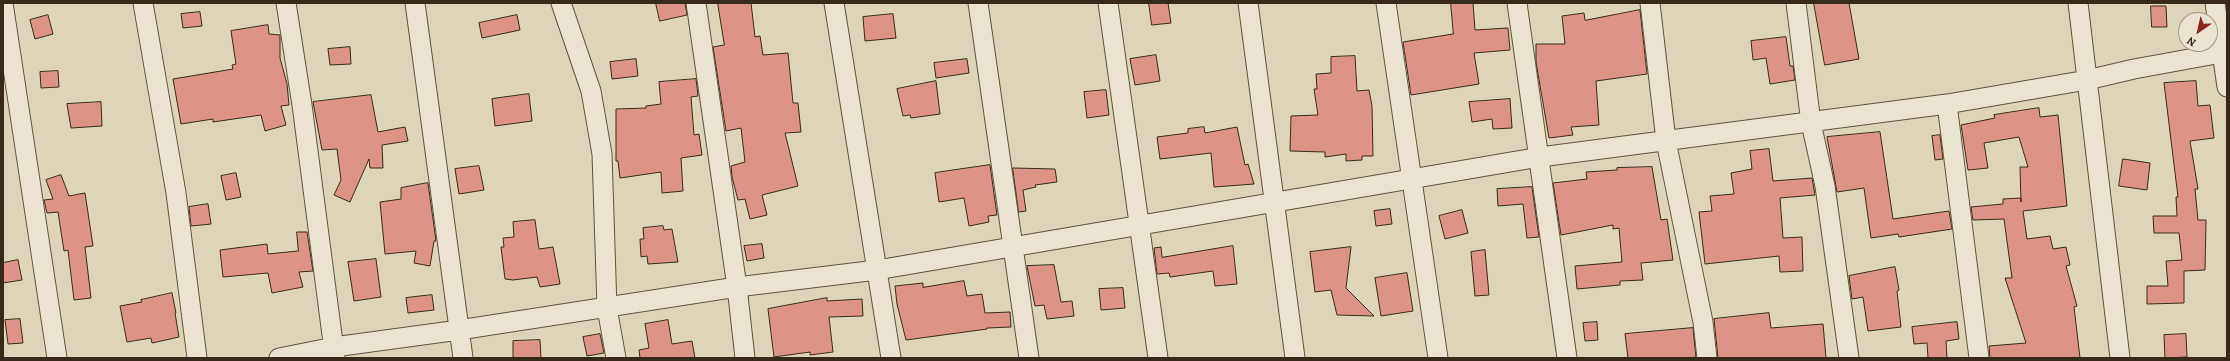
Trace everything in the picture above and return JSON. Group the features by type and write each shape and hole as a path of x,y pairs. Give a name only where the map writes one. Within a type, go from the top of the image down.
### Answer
{"street":[{"path":"3,3 57,358"},
{"path":"143,3 176,193 197,358"},
{"path":"286,3 302,105 335,353"},
{"path":"415,3 463,358"},
{"path":"561,3 591,91 602,154 607,308 616,358"},
{"path":"696,3 737,287 744,358"},
{"path":"834,3 891,358"},
{"path":"978,3 1030,358"},
{"path":"1108,3 1158,358"},
{"path":"1248,3 1295,358"},
{"path":"1386,3 1438,358"},
{"path":"1517,3 1540,157 1567,358"},
{"path":"1650,3 1666,141 1703,322 1708,358"},
{"path":"1796,3 1811,122 1825,186 1849,358"},
{"path":"2078,3 2120,358"},
{"path":"2215,3 2225,52 2227,87"},
{"path":"278,358 335,353 459,330 737,287 877,270 1013,246 1275,204 1412,178 1540,157 1947,104 2087,80 2134,69 2225,52"},
{"path":"1947,104 1979,358"}],"building":[{"path":"656,3 685,3 687,15 660,21"},
{"path":"718,3 751,3 755,37 760,36 763,55 788,53 793,103 798,103 801,132 785,133 798,186 762,195 767,215 750,219 745,199 738,200 732,177 731,166 745,162 741,128 726,131 713,47 724,45"},
{"path":"1149,3 1168,3 1171,23 1152,25"},
{"path":"1451,3 1473,3 1475,30 1508,28 1510,50 1474,53 1479,84 1411,95 1403,42 1453,34"},
{"path":"1814,3 1849,3 1859,59 1825,65"},
{"path":"2151,6 2166,6 2167,27 2152,27"},
{"path":"1640,10 1647,74 1596,81 1599,125 1571,127 1573,135 1549,138 1536,62 1536,44 1565,44 1562,16 1584,13 1585,20"},
{"path":"200,12 202,26 183,28 181,14"},
{"path":"893,14 896,38 865,41 863,17"},
{"path":"48,15 53,34 35,39 30,20"},
{"path":"517,15 520,30 482,38 479,23"},
{"path":"268,25 269,34 280,35 280,58 287,84 289,105 281,106 286,125 265,131 261,115 213,122 213,119 181,124 173,79 233,69 232,65 236,64 231,31"},
{"path":"1786,37 1790,66 1793,66 1795,80 1770,84 1766,58 1753,60 1751,41"},
{"path":"350,47 351,64 330,65 328,49"},
{"path":"1156,55 1160,81 1135,85 1130,59"},
{"path":"1355,56 1357,91 1369,90 1372,106 1373,156 1362,156 1362,160 1346,161 1346,154 1325,157 1325,152 1290,151 1291,116 1318,115 1314,89 1317,89 1316,74 1331,73 1331,57"},
{"path":"636,59 638,76 612,79 610,62"},
{"path":"967,59 969,73 936,78 934,63"},
{"path":"58,71 59,87 41,88 40,72"},
{"path":"696,79 698,96 691,97 694,135 699,134 702,155 681,158 683,191 662,193 661,172 620,178 618,161 616,161 616,109 646,108 646,106 661,104 659,82"},
{"path":"936,81 940,114 911,118 910,115 903,116 897,89"},
{"path":"2196,81 2198,106 2210,105 2214,138 2190,141 2198,189 2195,189 2198,220 2206,220 2205,270 2184,271 2184,303 2147,304 2147,286 2168,286 2166,261 2182,260 2179,233 2154,233 2153,216 2177,216 2176,197 2178,197 2164,83"},
{"path":"1106,90 1109,115 1087,118 1084,92"},
{"path":"529,94 532,121 495,126 492,99"},
{"path":"371,95 378,132 405,127 408,141 382,145 383,168 370,168 369,159 350,202 334,195 341,180 337,149 322,150 313,102"},
{"path":"1510,99 1512,128 1493,129 1492,119 1472,122 1469,102"},
{"path":"101,102 102,126 71,128 67,104"},
{"path":"2039,108 2040,117 2058,115 2067,206 2023,211 2027,239 2050,236 2053,249 2066,247 2070,265 2066,266 2077,306 2074,307 2080,358 1990,358 1989,346 2026,343 2005,278 2012,278 2004,219 1973,220 1971,207 2003,204 2003,199 2021,198 2020,167 2028,167 2019,137 1984,143 1988,168 1968,170 1961,125 1995,118 1994,115"},
{"path":"1204,127 1205,133 1237,127 1245,165 1248,164 1254,184 1214,187 1211,153 1160,159 1157,137 1188,133 1188,129"},
{"path":"1880,132 1893,219 1949,211 1952,229 1899,237 1898,234 1871,238 1864,188 1837,192 1827,137"},
{"path":"1940,135 1943,159 1935,160 1932,136"},
{"path":"1769,149 1773,181 1812,178 1815,195 1780,198 1783,238 1802,237 1803,271 1780,272 1779,256 1705,264 1699,212 1712,211 1710,196 1734,194 1731,173 1752,169 1750,151"},
{"path":"2123,159 2150,163 2147,190 2119,186"},
{"path":"990,165 997,215 988,216 989,222 969,226 964,198 939,202 935,173"},
{"path":"479,166 484,190 459,194 455,169"},
{"path":"1652,167 1661,220 1667,219 1673,260 1641,263 1643,280 1620,281 1620,285 1577,289 1575,266 1622,262 1619,228 1613,229 1613,225 1561,235 1553,183 1587,179 1586,172 1617,170 1617,168"},
{"path":"1013,168 1055,169 1057,182 1035,185 1036,187 1023,190 1026,211 1019,212"},
{"path":"236,173 241,197 226,200 221,176"},
{"path":"61,175 69,196 85,193 93,246 85,247 91,298 74,300 68,250 64,251 58,212 47,213 44,200 53,199 46,180"},
{"path":"428,183 436,241 434,241 430,266 414,263 416,251 385,254 380,202 401,199 401,188"},
{"path":"1532,187 1539,237 1527,238 1523,204 1498,206 1497,189"},
{"path":"208,204 211,224 191,226 189,207"},
{"path":"1390,209 1392,224 1376,226 1374,211"},
{"path":"1462,210 1468,233 1445,239 1439,216"},
{"path":"535,220 539,249 553,247 560,284 540,287 537,277 513,280 505,279 501,247 504,247 503,238 514,237 513,222"},
{"path":"663,226 664,230 672,229 678,262 648,264 647,256 641,257 640,239 644,239 643,228"},
{"path":"297,232 307,232 313,271 299,272 303,287 272,293 268,273 223,277 220,250 267,244 268,254 298,251"},
{"path":"762,244 764,258 747,261 744,246"},
{"path":"1233,246 1237,284 1215,286 1213,271 1170,277 1169,273 1157,274 1154,248 1161,247 1162,257"},
{"path":"1351,247 1346,288 1374,316 1337,315 1331,290 1315,292 1310,252"},
{"path":"1485,250 1489,295 1475,296 1471,252"},
{"path":"376,259 381,297 354,301 348,262"},
{"path":"18,260 22,280 3,283 3,263"},
{"path":"1054,265 1061,302 1072,301 1074,316 1047,319 1044,305 1035,306 1027,266"},
{"path":"1895,267 1899,290 1897,291 1901,327 1868,331 1863,297 1852,299 1849,276"},
{"path":"1407,273 1413,311 1381,316 1375,278"},
{"path":"964,281 967,296 982,294 985,313 1010,312 1011,327 987,328 906,340 897,304 895,286 923,283 923,287"},
{"path":"1123,288 1125,308 1101,310 1099,289"},
{"path":"172,293 179,337 152,343 151,338 127,342 120,306 142,302 141,300"},
{"path":"432,295 434,310 408,313 406,298"},
{"path":"827,298 827,301 862,299 863,316 829,317 833,352 810,355 810,352 774,357 768,309"},
{"path":"1769,313 1771,328 1823,324 1826,358 1718,358 1714,319"},
{"path":"20,319 23,343 8,344 5,320"},
{"path":"668,320 672,344 692,341 695,358 640,358 639,350 649,348 645,324"},
{"path":"1597,322 1598,340 1585,341 1583,323"},
{"path":"1957,322 1959,339 1946,341 1947,358 1928,358 1927,343 1914,344 1912,327"},
{"path":"1693,328 1696,358 1628,358 1625,334"},
{"path":"600,334 604,353 587,356 583,337"},
{"path":"2186,334 2187,357 2165,358 2164,335"},
{"path":"540,340 541,358 513,358 513,341"}]}
